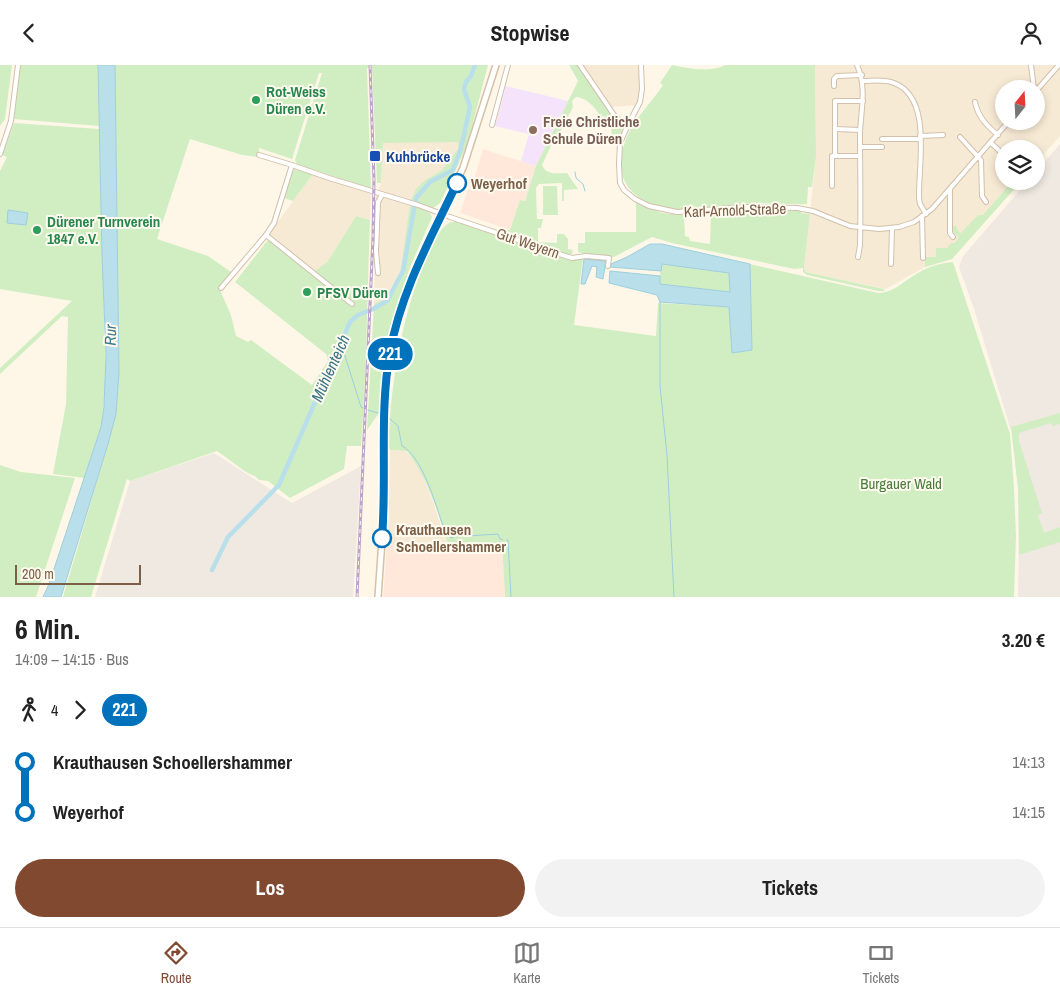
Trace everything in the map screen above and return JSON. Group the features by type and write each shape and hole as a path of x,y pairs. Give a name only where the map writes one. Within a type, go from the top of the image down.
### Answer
{"main road":[{"path":"378,597 384,511 384,410 390,351 398,318 411,279 457,183 470,149 496,65"}],"street":[{"path":"0,154 11,121 18,65"},
{"path":"492,125 508,65"},
{"path":"580,65 614,115 627,127"},
{"name":"Karl-Arnold-Straße","path":"641,65 642,95 638,108 627,127 619,152 620,183 630,195 649,206 663,210 684,212 771,206 802,209 813,211 839,223 860,228 892,228 914,222 924,215"},
{"path":"857,65 863,81 860,129 860,251 858,257"},
{"path":"1031,65 1033,80"},
{"path":"1045,80 1058,67"},
{"path":"834,86 834,79 837,76 862,75"},
{"path":"863,81 889,81 905,90 917,107 920,124 919,198 924,215 923,258"},
{"path":"832,186 832,156 835,156 835,101 863,101"},
{"path":"975,103 982,119 998,135"},
{"path":"835,129 860,129"},
{"path":"924,215 950,189 1002,130"},
{"path":"882,139 943,135"},
{"path":"960,137 981,160 982,197 986,202"},
{"path":"991,143 995,147"},
{"path":"860,147 882,147"},
{"path":"259,155 382,195 410,202 442,214"},
{"path":"835,156 860,156"},
{"path":"221,288 274,223 292,165"},
{"path":"950,189 950,233 953,237"},
{"path":"378,273 376,251 378,202 382,195"},
{"name":"Gut Weyern","path":"442,214 572,258 586,256 609,258 608,266"},
{"path":"892,228 892,264"},
{"path":"266,235 352,303"}],"shaded area":[{"path":"581,65 639,65 640,89 637,105 612,107"},
{"path":"815,65 1060,65 1060,136 1045,153 1045,140 995,140 995,190 1013,190 952,259 925,267 886,289 806,272 804,268 816,157"},
{"name":"Freie Christliche Schule Düren","path":"506,86 568,101 536,166 521,161 529,134 495,126"},
{"path":"383,142 458,142 458,149 441,171 425,180 416,190 411,200 400,275 386,298 374,304 376,196 381,183"},
{"path":"1060,144 1060,597 1018,597 1018,488 1012,434 974,309 959,267 963,256 1020,190 1045,190 1045,162"},
{"path":"483,149 536,166 525,201 520,200 510,230 460,213 468,189 471,190"},
{"path":"313,174 371,194 370,220 356,216 328,261 315,271 269,234"},
{"path":"390,450 406,451 418,465 432,499 449,550 387,544"},
{"path":"214,453 292,503 361,466 353,597 95,597 130,481"},
{"path":"502,543 505,597 383,597 387,544 449,550"}],"green space":[{"path":"0,65 12,65 5,119 0,126"},
{"path":"20,65 98,65 99,126 14,119"},
{"path":"115,65 488,65 467,146 440,203 433,208 411,200 416,189 425,180 441,171 458,149 458,142 383,143 381,183 377,183 372,68 367,68 371,189 297,164 295,160 322,73 319,73 292,159 259,148 259,157 242,155 190,139 157,239 208,256 231,272 219,288 231,315 236,336 248,342 251,340 312,385 328,361 326,354 235,282 271,236 315,271 328,261 356,216 370,220 366,361 361,446 347,446 344,469 290,498 268,481 259,480 217,451 130,481 127,479 91,597 63,597 116,414 119,372"},
{"path":"569,65 577,65 613,116 622,125 618,139 612,139 611,125 604,116 601,117 588,101 576,97 572,101 573,107 558,136 555,137 542,165 549,172 567,173 578,189 564,190 564,201 562,201 562,183 539,184 536,188 537,219 543,219 541,228 538,228 538,242 557,243 557,234 564,234 568,239 568,249 573,250 570,255 505,232 510,230 520,200 525,201 536,166 578,81"},
{"path":"672,65 713,69 725,65 815,65 816,157 812,187 808,187 807,204 753,203 696,210 680,210 666,209 654,205 642,200 633,193 626,183 622,172 621,160 624,145 631,128 663,85 660,83"},
{"path":"14,123 99,129 106,385 101,427 84,478 53,474 66,404 68,317 62,316 0,374 0,368 72,301 0,289 0,171 7,157 2,155"},
{"path":"294,169 313,174 293,201 284,198"},
{"path":"543,186 557,186 558,215 543,215"},
{"path":"1005,190 1013,190 952,259 925,267 925,257 936,257 936,248 947,248 951,243 955,243 959,237 952,231 952,226 956,226 961,233 978,215 983,215"},
{"path":"636,203 662,213 684,215 685,236 689,237 690,241 710,244 711,213 761,210 801,211 801,213 810,214 804,268 806,272 884,289 885,291 807,275 803,272 803,268 794,269 652,237 614,257 578,252 578,243 585,243 585,232 636,232"},
{"path":"410,204 430,213 432,217 411,265 393,316 381,378 379,413 367,430 374,304 386,298 400,275"},
{"name":"Burgauer Wald","path":"451,222 458,222 570,259 583,258 574,325 656,336 658,303 729,307 733,353 752,350 750,264 883,293 927,268 953,262 1010,434 1016,536 1014,597 505,597 502,543 449,550 437,511 421,473 407,451 390,450 388,444 392,394 406,319 421,272 431,249 441,230"},
{"path":"661,264 729,273 730,292 659,284"},
{"path":"1060,413 1060,424 1053,426 1051,423 1019,433 1019,441 1042,513 1038,515 1044,533 1060,527 1060,542 1019,555 1018,488 1011,427"},
{"path":"0,465 21,472 75,478 36,597 0,597"}],"water":[{"name":"Rur","path":"98,65 115,65 119,372 116,414 61,597 43,597 101,427 104,407 106,355"},
{"path":"8,210 28,213 26,225 7,223"},
{"path":"650,244 662,244 750,264 752,350 732,353 729,307 660,302 657,295 609,283 610,271 660,276 660,284 730,292 729,273 662,264 661,271 610,267 611,264"},
{"path":"584,259 606,261 603,279 596,277 597,267 592,266 585,284 581,284"}],"waterway":[{"name":"Mühlenteich","path":"212,570 228,537 279,485 350,322 358,315 387,301 403,271 416,198 430,182 453,170 461,148 470,107 464,89 475,65"},
{"path":"575,172 576,178 583,184 585,191"},
{"path":"660,302 660,386 667,455 674,597"},
{"path":"341,343 361,407 363,408"},
{"path":"368,410 378,413"},
{"path":"389,418 398,426 402,446 410,452 423,472 446,535 452,538 459,534 467,536 498,534 500,539 503,540"},
{"path":"507,540 511,597"}],"railway":[{"path":"357,597 373,237 374,180 370,65"}],"bus line":[{"name":"221","path":"382,538 384,511 384,411 390,351 398,318 411,279 457,183"}],"place":[{"name":"Rot-Weiss Düren e.V.","path":"256,100"},
{"name":"Freie Christliche Schule Düren","path":"533,130"},
{"name":"Kuhbrücke","path":"375,156"},
{"name":"Weyerhof","path":"457,183"},
{"name":"Dürener Turnverein 1847 e.V.","path":"37,230"},
{"name":"PFSV Düren","path":"307,292"},
{"name":"Krauthausen Schoellershammer","path":"382,538"}]}
